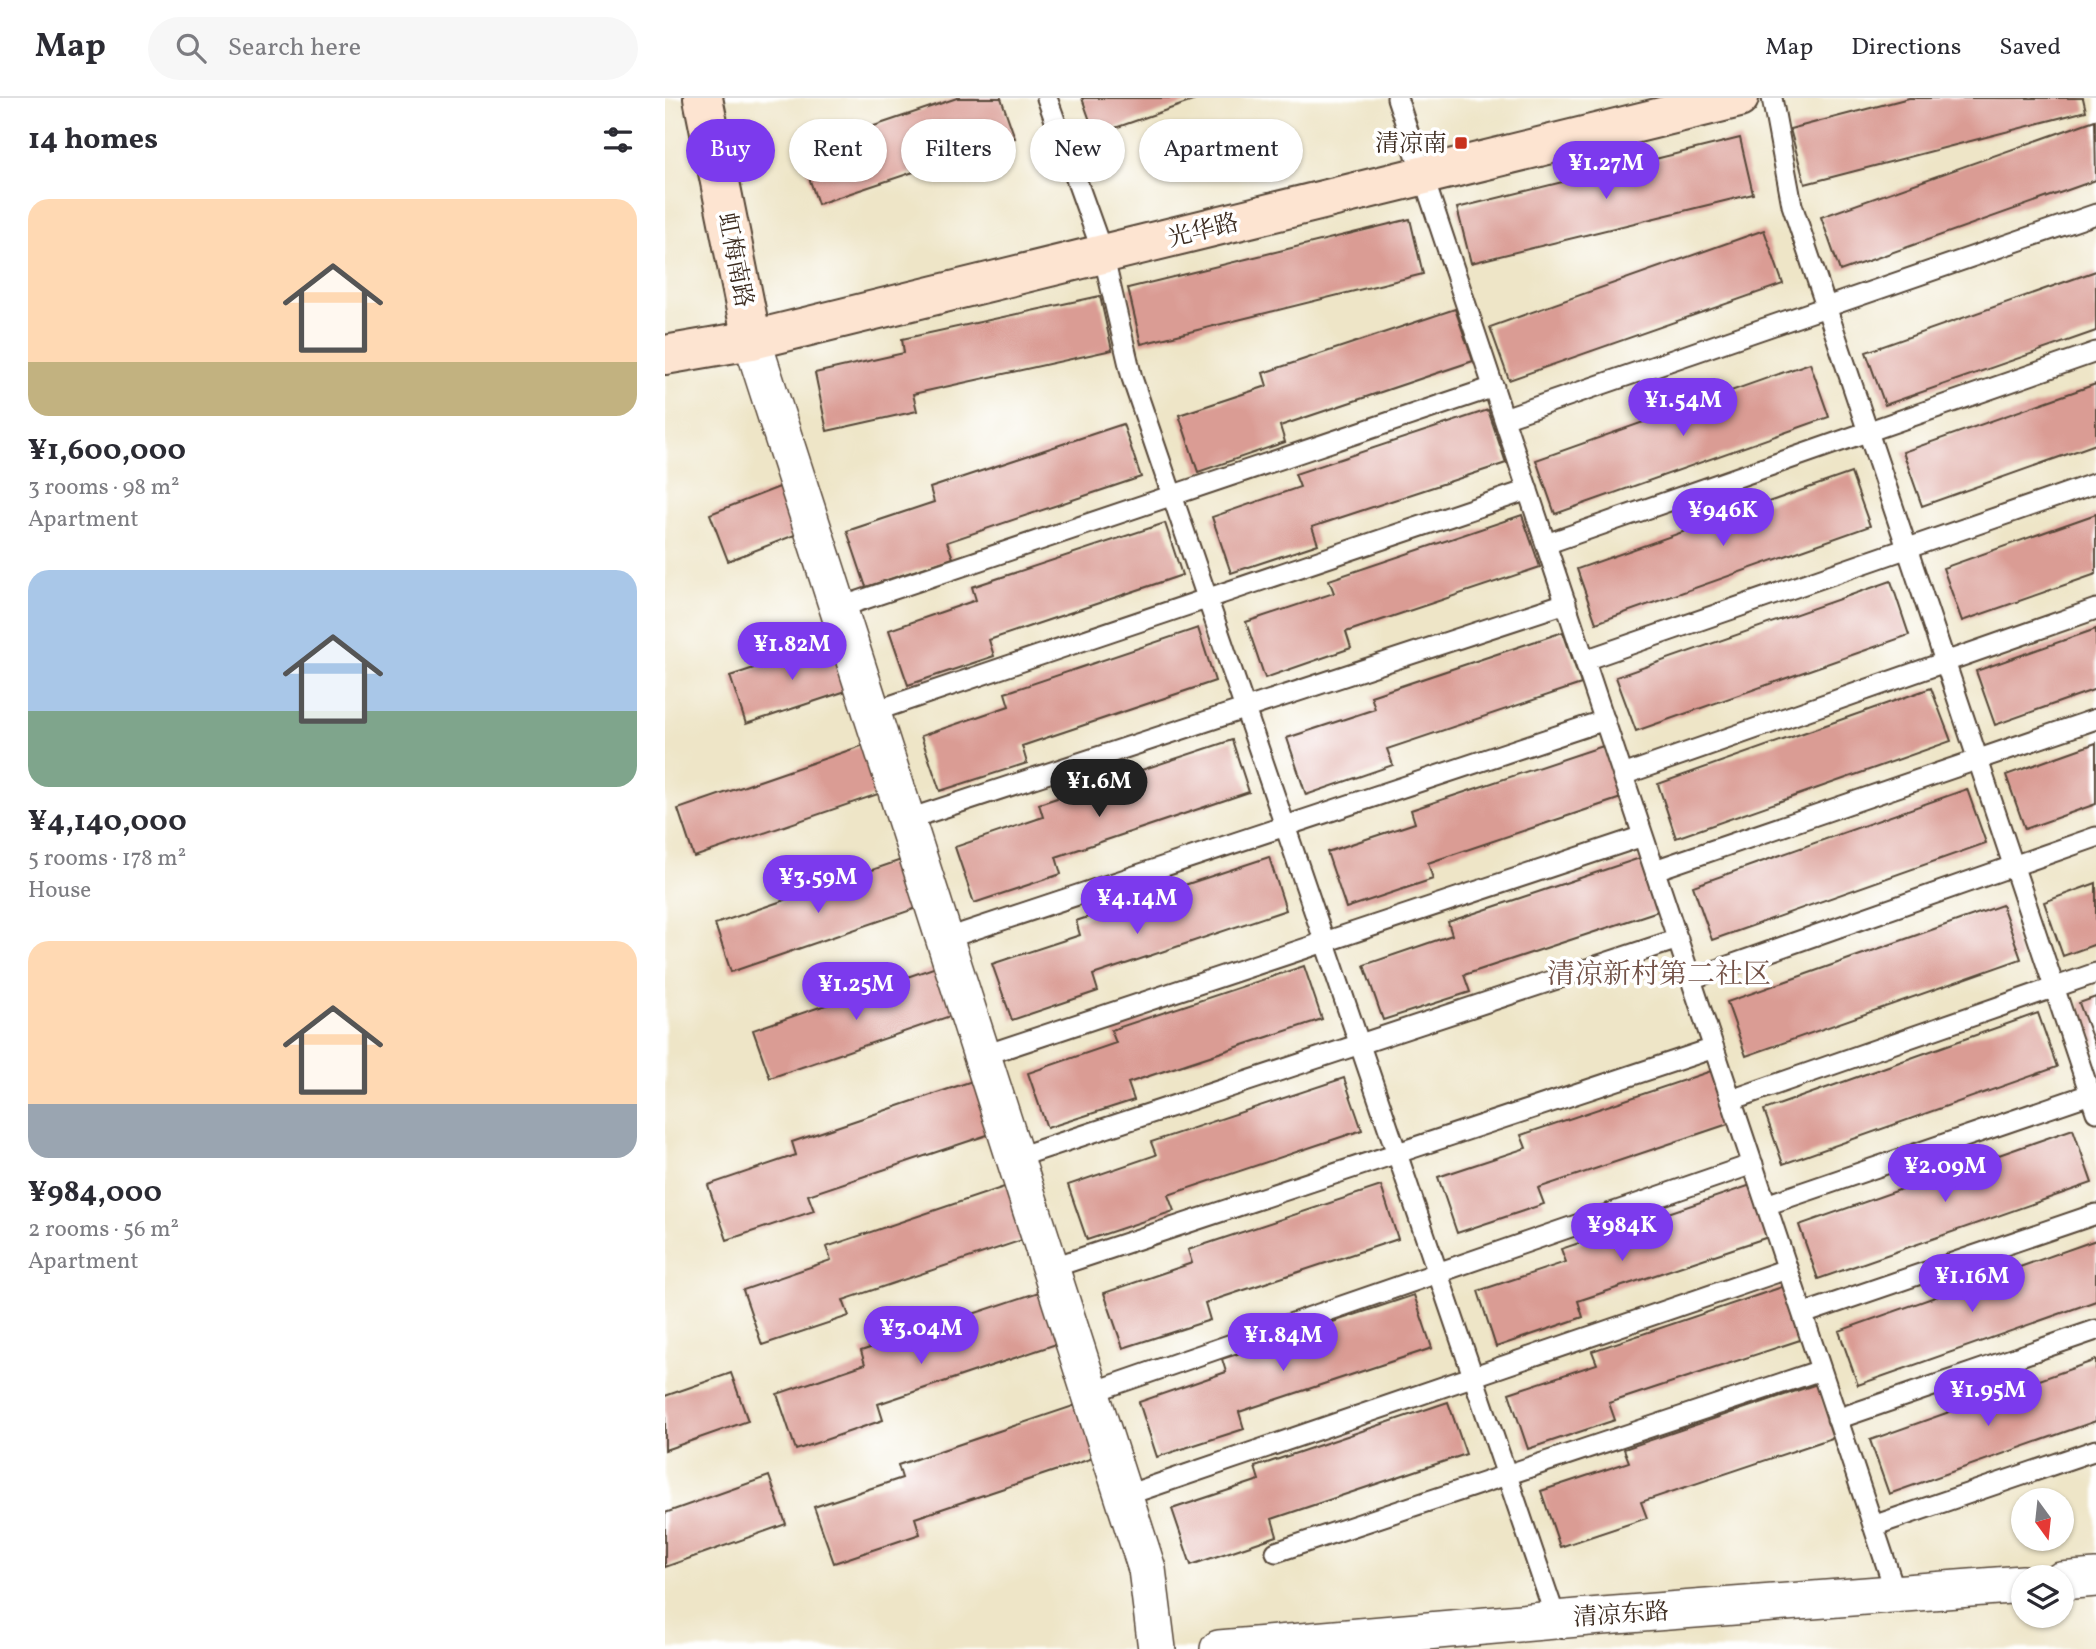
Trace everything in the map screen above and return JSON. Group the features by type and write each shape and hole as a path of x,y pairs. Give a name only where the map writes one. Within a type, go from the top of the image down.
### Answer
{"main road":[{"name":"虹梅南路","path":"703,98 752,340"},
{"name":"光华路","path":"665,355 752,340 1739,98"}],"street":[{"path":"752,340 1147,1569 1157,1649"},
{"path":"2074,1580 2096,1577"},
{"name":"清凉东路","path":"1219,1649 1556,1619 2011,1585"}],"lane":[{"path":"1047,98 1103,254 1132,378 1556,1619"},
{"path":"1397,98 1896,1594"},
{"path":"1766,1205 2094,1099 2054,988 1792,205 1772,98"},
{"path":"1504,418 2096,214"},
{"path":"1546,544 2096,352"},
{"path":"838,608 1494,387"},
{"path":"1585,660 2096,483"},
{"path":"872,712 1528,490"},
{"path":"906,820 1566,603"},
{"path":"1623,775 2096,609"},
{"path":"1655,870 2096,719"},
{"path":"945,939 1605,720"},
{"path":"982,1056 1643,836"},
{"path":"1691,979 2096,836"},
{"path":"1015,1158 1678,939"},
{"path":"1731,1100 2096,973"},
{"path":"1051,1268 1714,1048"},
{"path":"1090,1393 1753,1164"},
{"path":"1803,1314 2096,1214"},
{"path":"1124,1496 1787,1269"},
{"path":"1837,1419 2096,1330"},
{"path":"1276,1552 1821,1370"},
{"path":"1873,1526 2096,1450"}],"building":[{"path":"957,98 1001,98 1008,119 901,119 901,176 887,181 887,122"},
{"path":"1082,98 1201,98 1125,125 1125,119 1089,119"},
{"path":"1909,98 2083,98 2086,111 1805,184 1790,129"},
{"path":"2095,120 2096,180 1840,271 1821,217"},
{"path":"1740,138 1753,194 1471,263 1457,208"},
{"path":"811,182 884,182 818,204"},
{"path":"1410,219 1423,274 1141,344 1128,288"},
{"path":"1764,230 1783,284 1509,380 1490,327"},
{"path":"2096,271 2096,331 1885,405 1866,352"},
{"path":"1100,296 1112,350 913,394 917,411 827,431 815,373 904,353 902,339"},
{"path":"1455,309 1473,361 1280,426 1285,442 1198,472 1179,415 1267,386 1263,373"},
{"path":"1810,363 1829,417 1555,514 1536,460"},
{"path":"2096,384 2096,444 1922,506 1903,452"},
{"path":"1488,410 1506,463 1312,527 1318,544 1231,573 1212,517 1300,487 1295,474"},
{"path":"1123,424 1141,477 947,542 953,558 866,587 847,531 934,502 930,488"},
{"path":"1851,473 1870,526 1596,623 1577,569"},
{"path":"787,484 805,531 728,561 710,514"},
{"path":"2096,514 2096,574 1962,621 1943,568"},
{"path":"1522,515 1540,567 1346,632 1351,648 1265,678 1246,622 1334,593 1329,580"},
{"path":"1165,523 1182,575 989,640 994,656 908,685 889,630 976,600 972,587"},
{"path":"1891,581 1909,635 1636,731 1616,677"},
{"path":"1198,628 1215,681 1022,746 1027,763 940,791 921,736 1009,706 1005,693"},
{"path":"2096,629 2096,689 1995,725 1976,671"},
{"path":"1563,632 1581,684 1387,749 1393,765 1306,795 1287,738 1375,709 1371,696"},
{"path":"838,640 855,688 746,724 730,676"},
{"path":"1931,688 1951,741 1676,838 1658,784"},
{"path":"1232,740 1249,792 1056,857 1061,874 974,903 955,847 1043,817 1039,804"},
{"path":"2096,743 2096,804 2025,829 2006,775"},
{"path":"867,744 884,792 694,857 678,809"},
{"path":"1603,746 1621,798 1428,863 1433,879 1346,908 1327,852 1415,823 1411,810"},
{"path":"1967,789 1986,843 1712,940 1693,886"},
{"path":"1269,857 1286,910 1093,975 1098,991 1012,1020 992,964 1080,935 1076,921"},
{"path":"1640,858 1658,911 1464,975 1470,992 1383,1020 1364,965 1452,935 1448,922"},
{"path":"904,859 920,907 731,972 715,924"},
{"path":"2096,883 2096,944 2063,956 2044,902"},
{"path":"2002,905 2021,959 1746,1056 1727,1002"},
{"path":"942,965 959,1013 770,1078 753,1030"},
{"path":"1304,966 1322,1019 1128,1083 1134,1100 1047,1128 1028,1073 1116,1043 1111,1030"},
{"path":"2096,997 2096,1048 2079,1003"},
{"path":"2038,1013 2057,1067 1783,1164 1764,1110"},
{"path":"1714,1070 1731,1123 1538,1188 1544,1204 1457,1233 1438,1177 1526,1148 1521,1135"},
{"path":"984,1077 1002,1130 808,1195 814,1211 727,1240 708,1185 796,1155 792,1142"},
{"path":"1344,1078 1362,1130 1168,1195 1174,1211 1087,1240 1068,1185 1156,1155 1151,1142"},
{"path":"2073,1129 2092,1183 1818,1279 1799,1225"},
{"path":"1019,1182 1037,1235 843,1300 849,1316 762,1345 743,1290 831,1260 826,1247"},
{"path":"1754,1184 1771,1236 1578,1301 1583,1317 1496,1347 1478,1291 1566,1262 1561,1249"},
{"path":"1381,1186 1398,1239 1205,1303 1210,1320 1123,1348 1104,1293 1192,1263 1188,1250"},
{"path":"2096,1240 2096,1301 1858,1385 1839,1331"},
{"path":"1785,1286 1803,1339 1609,1403 1615,1420 1528,1449 1509,1393 1597,1364 1592,1351"},
{"path":"1054,1287 1071,1339 878,1404 883,1420 796,1450 777,1394 865,1364 861,1351"},
{"path":"1414,1295 1432,1348 1239,1412 1244,1429 1157,1457 1139,1402 1226,1372 1222,1359"},
{"path":"2096,1360 2096,1421 1889,1494 1870,1440"},
{"path":"731,1373 748,1421 665,1450 665,1396"},
{"path":"1817,1384 1835,1437 1641,1502 1647,1518 1560,1547 1541,1491 1629,1462 1624,1449"},
{"path":"1091,1400 1108,1453 915,1518 920,1534 834,1563 814,1507 902,1478 898,1465"},
{"path":"1448,1402 1466,1454 1272,1519 1277,1536 1191,1565 1172,1509 1259,1480 1255,1467"},
{"path":"769,1476 786,1524 665,1567 665,1513"}],"place":[{"name":"清凉南","path":"1461,143"}],"district":[{"name":"清凉新村第二社区","path":"1659,973"}]}
